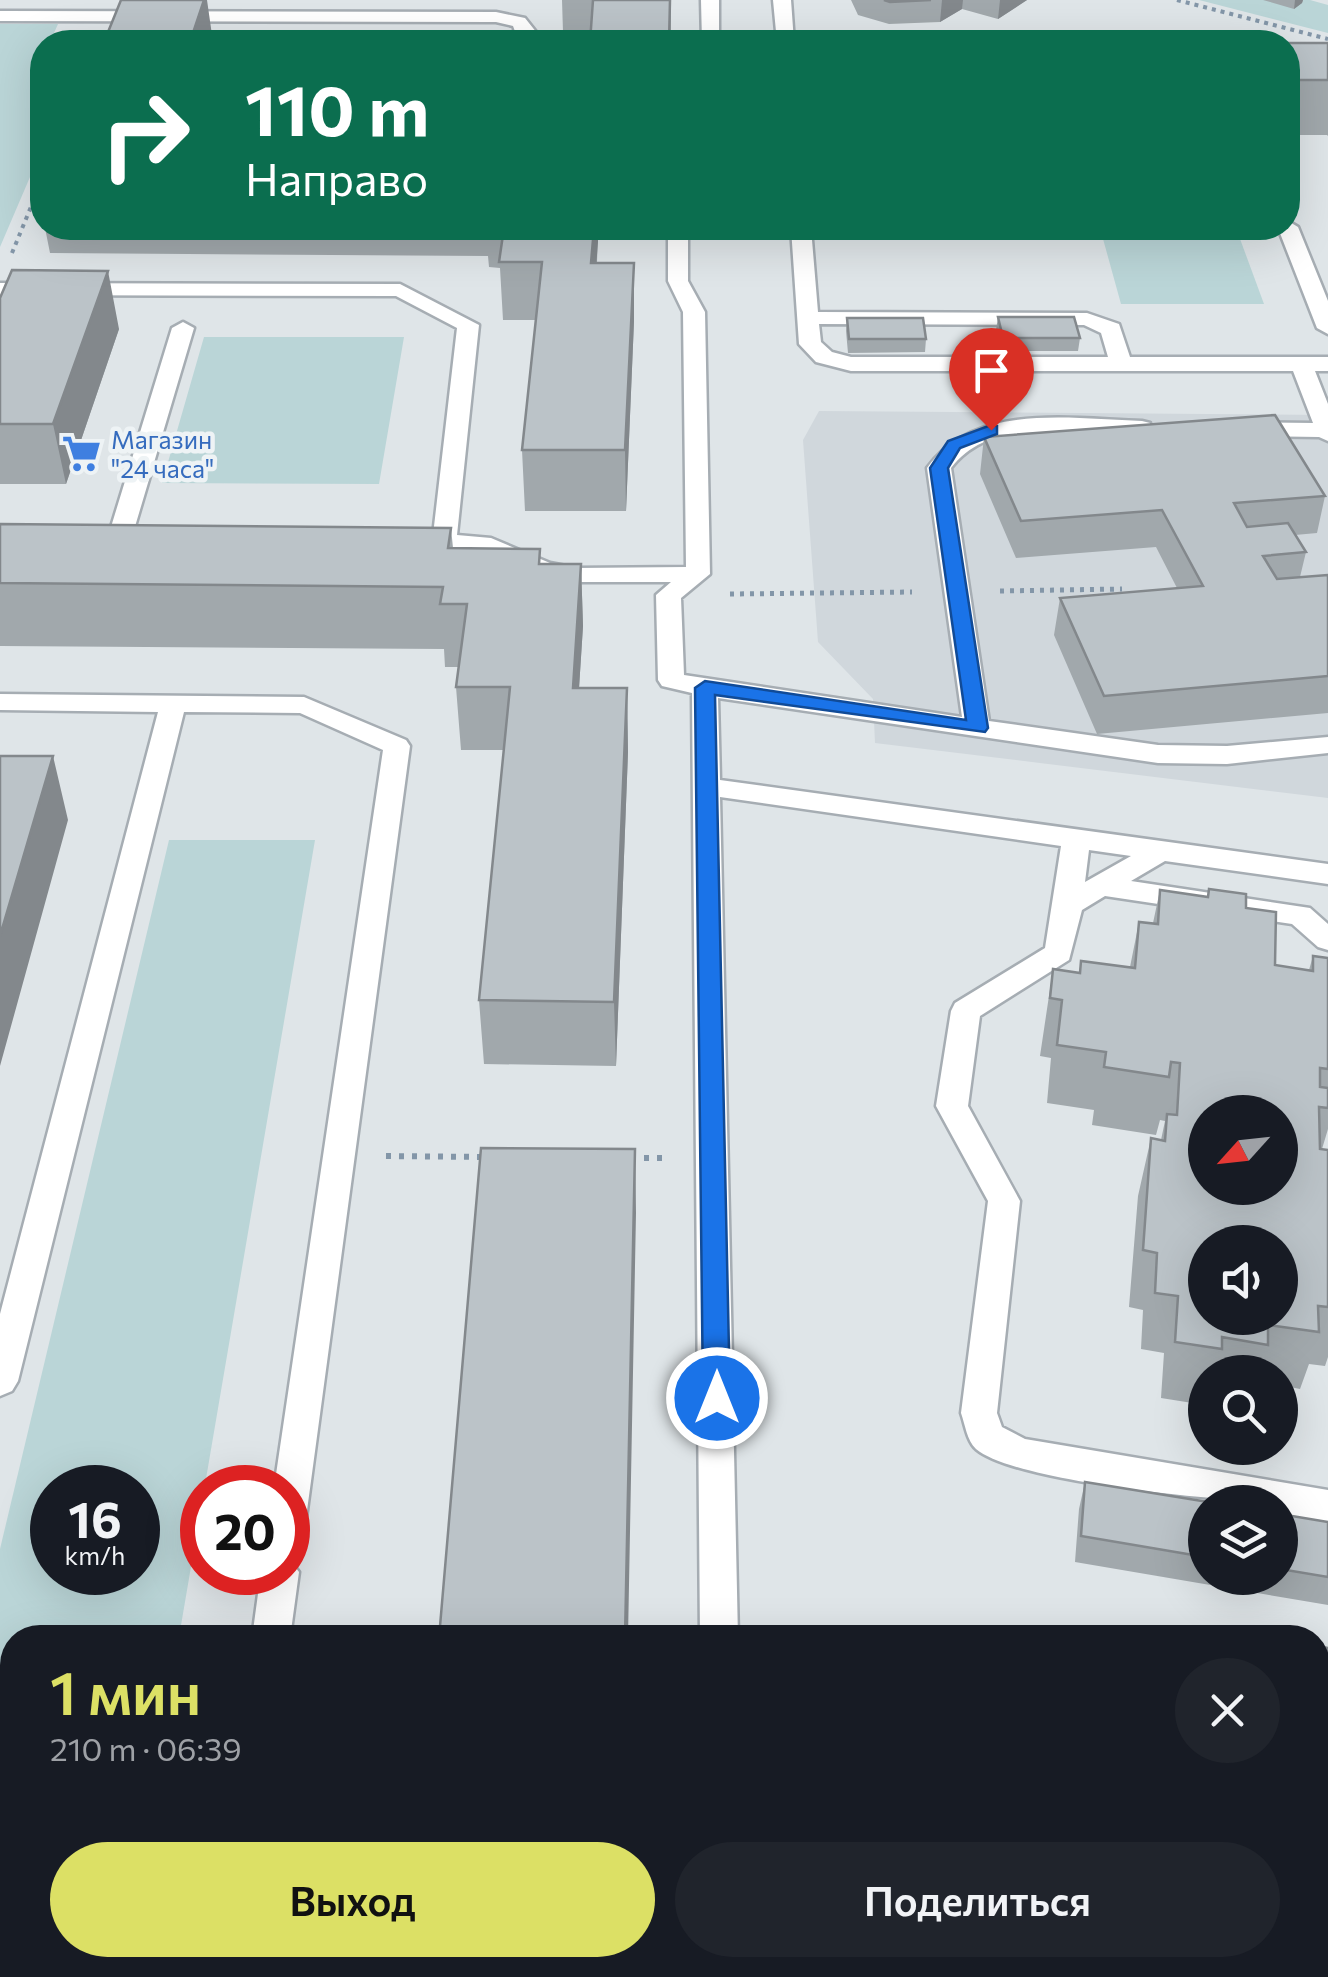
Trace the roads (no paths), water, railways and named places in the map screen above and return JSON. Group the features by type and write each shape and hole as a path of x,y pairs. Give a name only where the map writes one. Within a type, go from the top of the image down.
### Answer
{"lane":[{"path":"710,0 711,30"},
{"path":"782,0 785,30"},
{"path":"0,16 496,17 519,22 526,30"},
{"path":"277,30 281,16"},
{"path":"678,240 678,281 694,312 698,574"},
{"path":"801,240 810,344 824,358 851,364 1328,364"},
{"path":"1293,240 1328,328"},
{"path":"0,289 400,290 468,326 444,542"},
{"path":"808,318 1101,322 1110,329 1121,364"},
{"path":"960,318 968,364"},
{"path":"119,540 182,328"},
{"path":"1210,429 1327,432 1302,364"},
{"path":"978,728 939,468 954,445 991,430 1172,428"},
{"path":"387,542 482,543 509,550 544,569 577,575 698,574"},
{"path":"698,574 668,595 671,680 1158,754 1227,755 1328,746"},
{"path":"705,688 715,1159 719,1625"},
{"path":"0,702 304,704 397,746 295,1465"},
{"path":"0,1381 173,704"},
{"path":"709,787 1328,874"},
{"path":"1076,838 1059,953 966,1011 952,1106 1004,1201 979,1413 988,1437 1018,1453 1328,1506"},
{"path":"1068,905 1162,850"},
{"path":"1101,886 1300,915 1328,940"},
{"path":"273,1625 277,1595"}],"place":[{"name":"Магазин \"24 часа\"","path":"81,454"}]}
